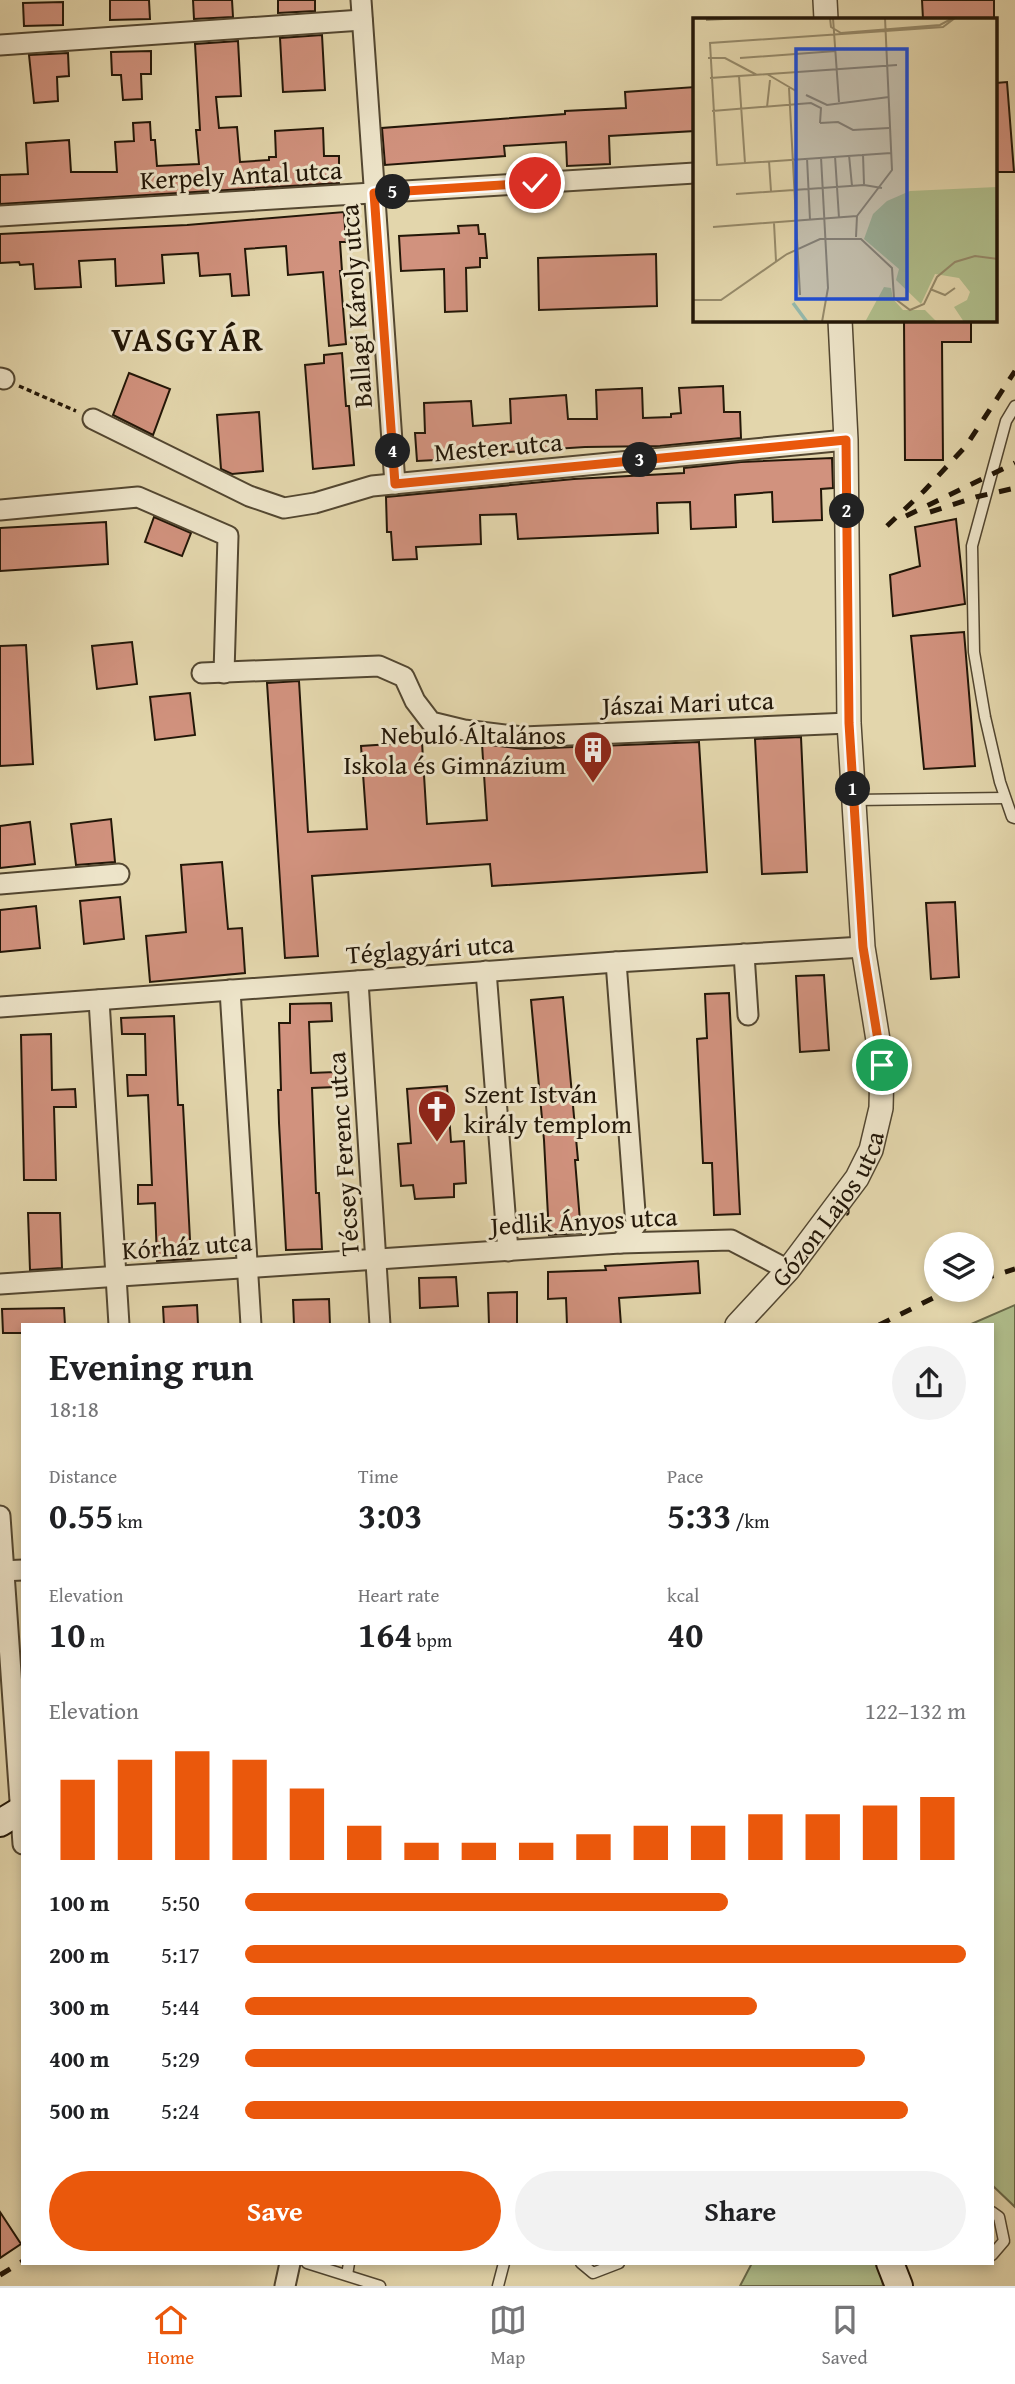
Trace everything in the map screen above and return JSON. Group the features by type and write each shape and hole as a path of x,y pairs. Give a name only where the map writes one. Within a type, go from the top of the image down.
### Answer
{"main road":[{"path":"891,2265 899,2286"}],"street":[{"name":"Ballagi Károly utca","path":"361,0 395,484"},
{"path":"825,0 825,18"},
{"path":"0,45 362,20"},
{"name":"Kerpely Antal utca","path":"0,216 693,173"},
{"name":"Gózon Lajos utca","path":"739,1323 788,1270 856,1178 871,1150 881,1108 882,1065 863,947 849,723 846,440 840,322"},
{"name":"Mester utca","path":"93,419 249,496 284,508 316,503 372,486 846,440"},
{"path":"0,510 138,497 228,536 223,673"},
{"name":"Jászai Mari utca","path":"202,673 380,666 404,677 415,701 431,722 464,730 523,737 849,723"},
{"path":"0,884 119,874"},
{"name":"Téglagyári utca","path":"0,1007 486,971 863,947"},
{"path":"744,954 748,1015"},
{"path":"616,962 636,1225 620,1243"},
{"path":"486,971 508,1251"},
{"name":"Técsey Ferenc utca","path":"358,981 380,1323"},
{"path":"230,990 251,1323"},
{"path":"99,1000 119,1323"},
{"name":"Jedlik Ányos utca","path":"377,1260 620,1243 731,1240 788,1270"},
{"name":"Kórház utca","path":"0,1284 377,1260"},
{"path":"0,1516 9,1571 15,1814 21,1836"},
{"path":"285,2286 290,2265"}],"lane":[{"path":"1015,406 1006,421 972,546 974,652 985,717 1005,798 1012,817 1015,818"},
{"path":"854,800 1005,798"},
{"path":"994,2213 999,2217 1004,2241 994,2253"},
{"path":"314,2265 380,2286"},
{"path":"347,2275 349,2265"},
{"path":"498,2286 503,2265"},
{"path":"583,2265 593,2273 615,2265"}],"path":[{"path":"2,379 93,419"}],"green space":[{"path":"1015,1305 1015,2207 994,2187 994,1323 974,1323"},
{"path":"751,2265 880,2265 883,2286 740,2286"}],"building":[{"path":"110,0 149,0 150,19 110,20"},
{"path":"193,0 232,0 233,17 194,19"},
{"path":"278,0 315,0 315,11 278,13"},
{"path":"922,0 994,0 994,18 923,18"},
{"path":"63,2 63,25 24,26 23,3"},
{"path":"322,35 325,90 283,92 280,38"},
{"path":"238,41 241,96 216,97 219,128 237,127 240,162 276,157 275,131 323,128 324,156 339,156 339,183 0,204 0,175 28,174 26,143 69,140 71,172 117,172 115,142 134,141 133,123 150,122 151,140 155,140 157,166 199,164 196,130 200,130 195,44"},
{"path":"151,51 151,74 141,74 142,99 123,100 121,75 112,75 111,52"},
{"path":"68,53 69,76 57,77 58,101 34,103 29,55"},
{"path":"1007,82 1014,172 998,172 998,83"},
{"path":"693,87 693,131 609,136 610,164 567,166 566,142 504,146 505,156 385,165 382,128 626,108 625,92"},
{"path":"344,212 346,242 340,242 340,271 346,344 329,346 323,272 288,275 286,246 245,249 249,295 232,296 230,274 200,276 198,253 162,255 164,283 116,286 115,259 79,261 81,287 35,289 33,264 0,263 0,234 187,225"},
{"path":"478,225 479,234 485,234 487,258 480,258 480,267 466,268 467,311 445,312 444,269 401,271 399,236 459,233 458,226"},
{"path":"656,254 657,306 539,310 538,258"},
{"path":"904,322 971,322 971,342 942,342 943,460 905,460"},
{"path":"342,353 354,465 313,469 305,365 324,363 324,355"},
{"path":"129,373 170,389 153,435 113,415"},
{"path":"723,386 724,412 740,412 741,438 660,446 585,447 494,453 494,457 417,461 415,433 425,433 424,403 471,401 473,426 511,423 510,399 566,395 568,419 597,419 596,390 642,388 643,418 671,417 671,414 681,413 679,388"},
{"path":"259,412 263,471 232,474 221,469 217,415"},
{"path":"832,458 833,488 821,489 822,520 773,522 772,492 735,495 736,527 691,529 690,502 657,503 658,533 518,539 516,514 480,515 481,544 416,547 417,559 393,560 391,532 387,532 386,497 574,479 684,473 684,468 741,462"},
{"path":"154,517 191,533 182,556 145,542"},
{"path":"956,519 965,604 893,616 890,575 920,566 915,527"},
{"path":"106,522 108,564 0,571 0,528"},
{"path":"964,632 975,766 924,769 911,636"},
{"path":"132,642 137,684 97,689 92,646"},
{"path":"26,645 33,764 0,766 0,646"},
{"name":"Nebuló Általános Iskola és Gimnázium","path":"299,681 308,832 367,829 361,746 422,742 427,824 487,820 482,744 524,749 699,742 707,872 492,886 490,864 312,876 318,956 285,958 267,683"},
{"path":"190,693 195,735 155,740 150,697"},
{"path":"801,737 807,872 762,874 755,739"},
{"path":"111,819 115,862 76,865 71,824"},
{"path":"30,822 35,864 0,868 0,826"},
{"path":"222,862 228,929 242,928 245,973 150,982 146,936 186,932 181,865"},
{"path":"120,897 124,939 84,944 80,901"},
{"path":"955,902 959,977 931,979 926,903"},
{"path":"36,906 40,948 0,952 0,910"},
{"path":"824,975 829,1050 800,1052 796,976"},
{"path":"729,993 740,1214 714,1215 712,1163 703,1163 697,1039 707,1038 705,994"},
{"path":"563,997 578,1160 575,1160 581,1233 549,1235 544,1140 531,1000"},
{"path":"331,1003 332,1021 309,1022 311,1073 335,1072 336,1087 312,1088 316,1193 319,1193 322,1249 286,1250 279,1123 279,1023 290,1023 290,1004"},
{"path":"174,1016 178,1105 183,1105 191,1259 157,1261 155,1203 138,1204 138,1185 152,1185 148,1095 128,1096 127,1075 146,1075 145,1034 122,1034 121,1018"},
{"path":"51,1034 52,1090 75,1089 76,1107 54,1107 56,1180 24,1180 21,1035"},
{"name":"Szent István király templom","path":"447,1086 451,1142 464,1141 466,1183 454,1184 454,1197 415,1199 413,1185 401,1186 398,1144 411,1143 407,1089"},
{"path":"28,1213 60,1213 62,1268 30,1270"},
{"path":"698,1261 700,1293 619,1298 621,1323 567,1323 566,1298 548,1299 548,1272 606,1270 605,1266"},
{"path":"456,1277 458,1306 420,1308 419,1278"},
{"path":"517,1292 517,1323 489,1323 488,1293"},
{"path":"329,1299 330,1323 294,1323 293,1300"},
{"path":"197,1305 198,1323 164,1323 163,1307"},
{"path":"64,1308 65,1323 21,1323 21,1333 3,1333 2,1309"},
{"path":"0,2212 21,2244 0,2258"}],"railway":[{"path":"887,526 966,446 1015,371"},
{"path":"906,516 1015,463"},
{"path":"930,512 1015,488"},
{"path":"994,1275 1015,1269"},
{"path":"883,1323 925,1302"},
{"path":"0,2275 21,2262"}],"place":[{"name":"Nebuló Általános Iskola és Gimnázium","path":"593,784"},
{"name":"Szent István király templom","path":"437,1143"}],"district":[{"name":"VASGYÁR","path":"188,339"}],"route":[{"path":"535,183 374,193 395,484 846,440 849,723 863,947 882,1065"}]}
